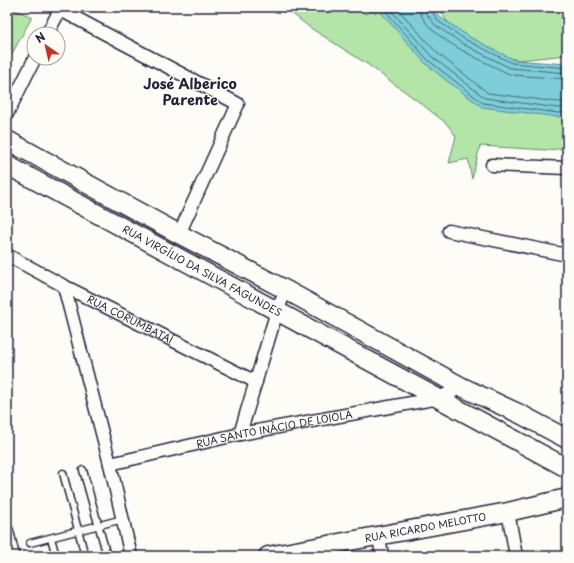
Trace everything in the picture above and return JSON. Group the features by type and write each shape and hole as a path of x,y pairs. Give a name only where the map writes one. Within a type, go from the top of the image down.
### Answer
{"street":[{"path":"50,26 57,8 238,104 178,234"},
{"path":"7,114 31,66"},
{"path":"7,140 178,234 286,290 462,387 520,414 567,439"},
{"name":"RUA VIRGÍLIO DA SILVA FAGUNDES","path":"7,165 567,468"},
{"path":"492,165 567,168"},
{"path":"449,232 567,255"},
{"name":"RUA CORUMBATAÍ","path":"7,255 64,286 256,382"},
{"path":"64,286 110,464 131,556"},
{"path":"240,434 277,311 286,290"},
{"name":"RUA SANTO INÁCIO DE LOIOLA","path":"110,464 240,434 440,398 462,387"},
{"name":"RUA RICARDO MELOTTO","path":"268,556 287,554 508,512 567,498"},
{"path":"508,512 516,556"},
{"path":"7,531 13,556"},
{"path":"379,536 382,556"}],"lane":[{"path":"83,470 107,556"},
{"path":"63,473 85,556"},
{"path":"30,543 123,518"},
{"path":"51,538 56,556"}],"green space":[{"path":"7,7 32,17 7,63"},
{"path":"284,7 356,7 365,14 381,8 567,101 567,148 547,150 480,146 472,179 468,159 449,163 456,136 446,123 367,64 309,27"},
{"path":"438,7 567,7 567,55 519,60 500,56 466,40 446,20"}],"water":[{"path":"378,7 433,7 440,17 468,36 514,60 567,64 567,116 558,117 482,107 425,63"}],"district":[{"name":"José Alberico Parente","path":"190,92"}]}
